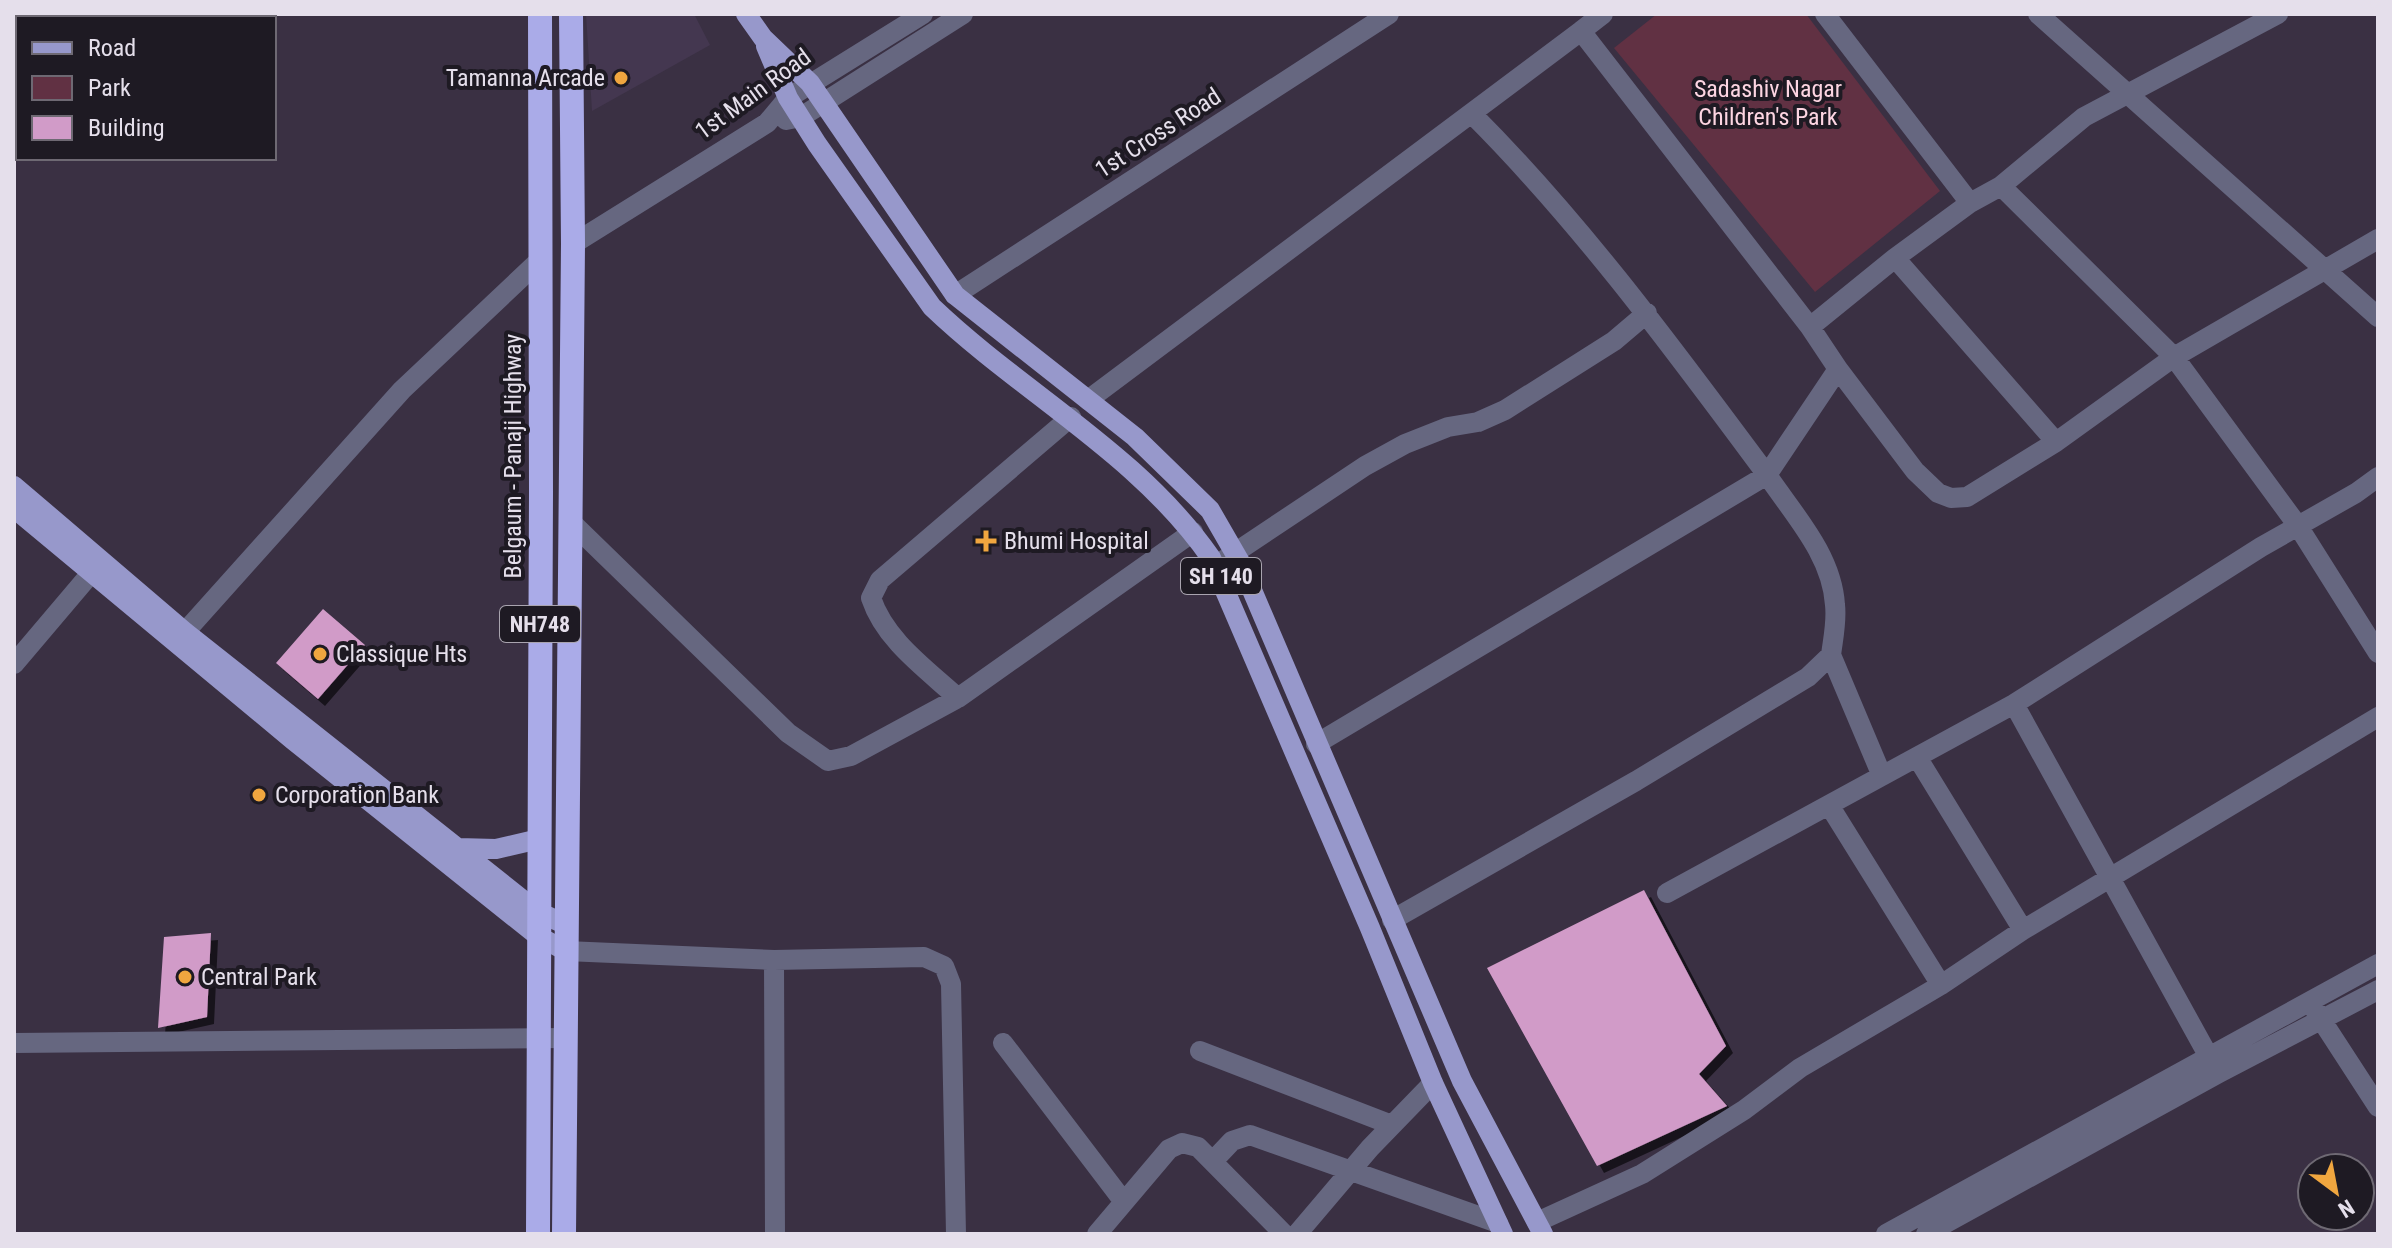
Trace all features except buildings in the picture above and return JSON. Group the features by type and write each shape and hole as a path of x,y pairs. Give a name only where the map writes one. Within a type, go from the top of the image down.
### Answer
{"highway":[{"name":"Belgaum - Panaji Highway","path":"538,1234 540,14"},
{"name":"NH748","path":"564,1234 573,244 571,14"}],"main road":[{"name":"SH 140","path":"746,14 763,38 810,83 955,295 1135,437 1201,500 1219,522 1236,554 1462,1081 1540,1228"},
{"name":"SH 140","path":"763,38 788,98 932,307 952,326 1071,417 1173,509 1193,532 1215,566 1433,1083 1501,1228"},
{"path":"14,486 185,632 538,912 567,925"},
{"path":"14,508 269,720 538,936 566,951"},
{"path":"458,848 496,849 539,839"}],"street":[{"name":"1st Main Road","path":"573,244 767,123 788,98 923,14"},
{"path":"767,123 801,117 963,14"},
{"name":"1st Cross Road","path":"955,295 1389,14"},
{"path":"1088,400 1603,14"},
{"path":"1825,14 1970,203"},
{"path":"2038,14 2378,317"},
{"path":"1810,327 1895,258 1970,203 2001,186 2084,117 2276,15"},
{"path":"1581,31 1810,327 1915,471 1938,493 1951,498 1967,497 2056,442 2174,357 2378,239"},
{"path":"1472,114 1527,169 1647,313 1822,555 1836,607 1831,655 1882,776"},
{"path":"2001,186 2174,357 2298,526 2378,653"},
{"path":"185,632 402,390 542,258"},
{"path":"1895,258 2056,442"},
{"path":"1215,566 1365,466 1405,444 1448,427 1478,422 1505,410 1614,341 1647,313"},
{"path":"1316,744 1767,475 1838,369"},
{"path":"958,698 891,636 878,619 871,598 880,580 1071,417"},
{"path":"1667,893 2014,704 2378,477"},
{"path":"571,522 788,733 828,761 851,756 958,698 1193,532"},
{"path":"14,664 92,572"},
{"path":"1392,920 1636,781 1808,677 1831,655"},
{"path":"2014,704 2209,1057"},
{"path":"1540,1228 1642,1174 1744,1110 1800,1068 2378,717"},
{"path":"1917,757 2023,930"},
{"path":"1829,805 1941,985"},
{"path":"566,951 774,960 924,957 944,966 951,984 956,1234"},
{"path":"774,960 775,1234"},
{"path":"1886,1234 2378,964"},
{"path":"1926,1234 2219,1073 2378,990"},
{"path":"2310,1001 2378,1107"},
{"path":"14,1043 566,1038"},
{"path":"1003,1043 1124,1202"},
{"path":"1200,1051 1392,1125"},
{"path":"1297,1234 1350,1171 1433,1083"},
{"path":"1214,1160 1232,1141 1250,1135 1501,1228"},
{"path":"1097,1234 1169,1149 1182,1143 1198,1147 1214,1160 1284,1234"}],"shaded area":[{"name":"Tamanna Arcade","path":"586,14 694,14 710,45 592,111"}],"green space":[{"name":"Sadashiv Nagar Children's Park","path":"1657,14 1806,14 1940,191 1815,292 1614,48"}],"place":[{"name":"Tamanna Arcade","path":"621,78"},
{"name":"Bhumi Hospital","path":"986,541"},
{"name":"Classique Hts","path":"320,654"},
{"name":"Corporation Bank","path":"259,795"},
{"name":"Central Park","path":"185,977"}]}
